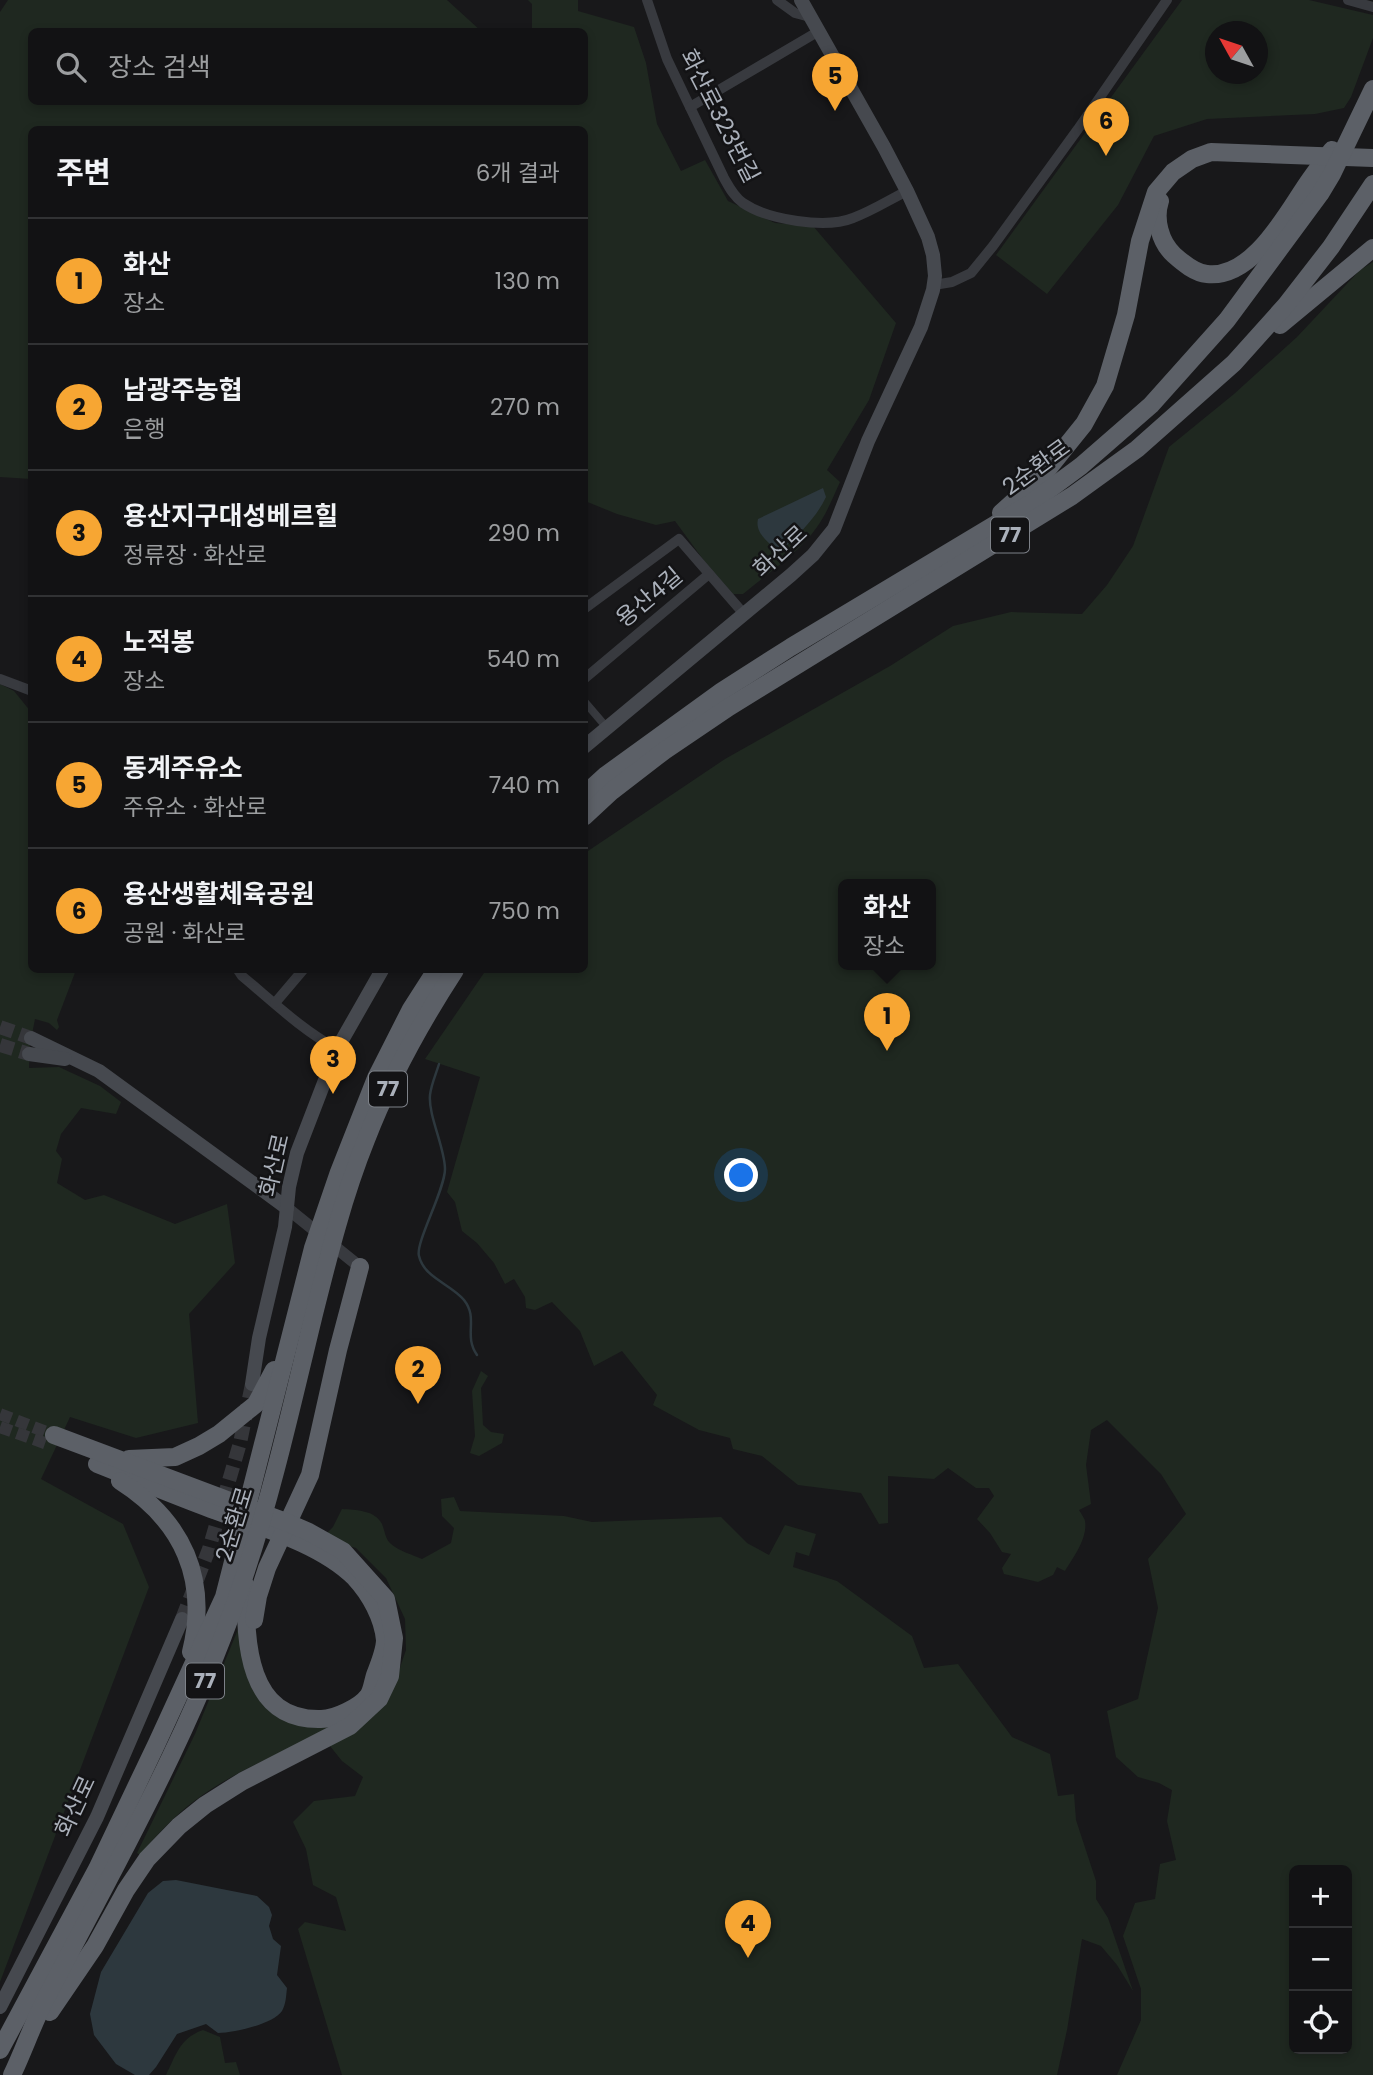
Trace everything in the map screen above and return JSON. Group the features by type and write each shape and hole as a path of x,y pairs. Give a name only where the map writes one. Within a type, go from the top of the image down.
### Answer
{"highway":[{"path":"1370,96 1315,187 1270,239 1237,267 1222,273 1206,274 1197,271 1173,254 1163,242 1157,211 1162,195 1171,181 1186,169 1209,165 1272,165 1373,170"},
{"path":"984,532 1014,500 1043,475 1084,424 1105,386 1126,315 1144,228 1156,192 1173,172 1192,159 1211,152 1373,158"},
{"name":"2순환로","path":"588,813 664,751 729,707 1072,496 1137,449 1234,363 1286,305 1331,247 1373,184"},
{"name":"2순환로","path":"588,791 606,775 722,691 1031,503 1081,466 1151,405 1227,320 1315,187"},
{"path":"1234,363 1373,248"},
{"name":"2순환로","path":"12,2075 44,2003 184,1731 224,1636 274,1478 328,1260 332,1216 356,1125 411,1009 434,973"},
{"name":"2순환로","path":"1,2047 97,1869 224,1597 313,1248 332,1216 396,1072 429,1010 453,973"},
{"path":"254,1669 254,1615 258,1596 267,1568 310,1475 360,1267"},
{"path":"98,1458 131,1460 175,1457 199,1446 256,1404 279,1358 306,1281"},
{"path":"26,2047 95,1946 126,1890 147,1860 179,1826 205,1805 243,1781 350,1726 379,1699 390,1676 394,1638 386,1599 340,1557 292,1540 184,1491 52,1440"},
{"path":"1,2047 172,1700 189,1660 195,1635 196,1586 186,1555 173,1530 153,1505 98,1458"},
{"path":"246,1572 247,1646 254,1669 270,1701 289,1715 305,1719 326,1719 350,1710 368,1696 385,1642 380,1617 340,1557"}],"main road":[{"name":"화산로","path":"588,744 813,555 834,529 867,441 920,327 934,285 933,255 928,237 907,191 801,0"},
{"name":"화산로","path":"252,1384 254,1363 285,1227 297,1153 337,1049 380,973"},
{"path":"31,1038 99,1071 287,1208"},
{"path":"29,1054 74,1060"},
{"name":"화산로","path":"0,2007 97,1817 182,1619"}],"street":[{"name":"화산로323번길","path":"646,0 667,60 730,189 741,202 759,211 792,219 827,223 853,218 907,191"},
{"path":"777,0 794,13 810,17"},
{"path":"934,285 961,279 971,273 1078,129 1167,0"},
{"path":"1348,0 1373,7"},
{"path":"690,107 820,31"},
{"path":"588,606 679,539 744,614"},
{"name":"용산4길","path":"588,676 709,574"},
{"path":"0,679 28,690"},
{"path":"588,706 608,729"},
{"path":"240,973 321,1040 337,1049"},
{"path":"275,1003 300,973"},
{"path":"287,1208 360,1267"}],"shaded area":[{"path":"8,0 447,0 478,28 28,28 28,105 588,105 588,28 532,28 532,4 528,0 578,0 578,11 634,27 646,63 657,124 681,171 705,160 728,201 775,223 813,226 896,323 869,400 827,470 840,482 821,522 783,562 743,594 733,594 675,521 656,525 588,502 588,126 28,126 28,479 0,477 0,12"},
{"path":"1182,0 1309,0 1373,15 1373,38 1351,97 1344,108 1315,114 1207,119 1154,136 1118,205 1047,294 996,255"},
{"path":"1373,262 1373,2075 1117,2075 1141,2020 1141,1989 1123,1936 1135,1903 1155,1899 1160,1864 1176,1860 1167,1821 1172,1790 1138,1777 1116,1757 1107,1711 1138,1699 1158,1608 1148,1559 1186,1514 1161,1474 1107,1420 1091,1430 1086,1465 1091,1504 1079,1510 1085,1521 1082,1541 1065,1571 1057,1567 1053,1575 1038,1582 1004,1574 1002,1568 1011,1554 1002,1552 977,1519 994,1496 989,1488 976,1488 948,1468 934,1479 888,1476 888,1523 879,1524 861,1493 798,1485 762,1456 733,1449 730,1438 699,1430 653,1405 657,1395 622,1351 594,1366 580,1331 552,1302 535,1310 526,1308 525,1297 514,1279 505,1284 494,1263 477,1243 462,1231 455,1202 447,1192 480,1077 425,1059 484,973 588,973 588,851 725,759 890,666 953,626 1011,612 1082,614 1107,585 1133,546 1169,447 1234,394 1297,337 1360,270"},
{"path":"823,488 826,497 812,518 783,549 775,549 760,532 758,519"},
{"path":"0,684 14,691 28,708 28,973 75,973 57,1020 57,1030 49,1023 35,1019 29,1068 59,1067 100,1086 121,1102 116,1114 81,1108 61,1134 56,1151 62,1159 57,1183 85,1200 104,1195 175,1224 227,1204 235,1263 189,1314 198,1423 136,1438 70,1417 41,1479 123,1524 149,1587 0,1982"},
{"path":"481,1371 488,1376 481,1388 483,1425 491,1432 504,1434 502,1443 479,1456 470,1453 475,1436 472,1391"},
{"path":"454,1497 460,1511 564,1516 592,1522 721,1517 747,1543 769,1555 785,1525 816,1534 809,1556 796,1552 793,1567 837,1581 912,1636 924,1668 958,1664 1012,1737 1050,1754 1058,1796 1074,1794 1076,1820 1096,1881 1096,1899 1108,1918 1133,1991 1101,1946 1082,1939 1057,2075 342,2075 298,1929 305,1922 346,1931 336,1897 313,1885 306,1849 293,1822 314,1801 355,1796 363,1777 342,1761 330,1746 393,1688 406,1650 405,1619 386,1578 356,1548 322,1538 333,1527 342,1509 365,1512 379,1519 391,1544 422,1559 451,1543 454,1528 442,1516 441,1499"},
{"path":"241,1622 256,1689 337,1728 263,1761 210,1790 179,1814 140,1855 137,1853 195,1734"},
{"path":"176,1880 257,1896 269,1907 272,1915 269,1926 273,1939 281,1946 277,1975 287,1988 285,2003 277,2016 253,2027 218,2033 206,2024 177,2034 149,2075 135,2075 116,2064 94,2035 90,2014 101,1972 148,1893 163,1881"},
{"path":"203,2030 220,2037 225,2063 236,2062 240,2075 166,2075 184,2042"}],"waterway":[{"path":"439,1064 431,1087 430,1103 445,1169 421,1240 419,1256 426,1270 464,1300 470,1314 471,1341 477,1355"}],"tunnel":[{"path":"0,1027 31,1038"},
{"path":"0,1045 29,1054"},
{"path":"182,1619 209,1549 240,1443 252,1384"},
{"path":"0,1414 54,1435"},
{"path":"0,1427 50,1445"}],"place":[{"name":"동계주유소","path":"835,111"},
{"name":"용산생활체육공원","path":"1106,156"},
{"name":"화산","path":"887,1051"},
{"name":"용산지구대성베르힐","path":"333,1094"},
{"name":"남광주농협","path":"418,1404"},
{"name":"노적봉","path":"748,1958"}]}
